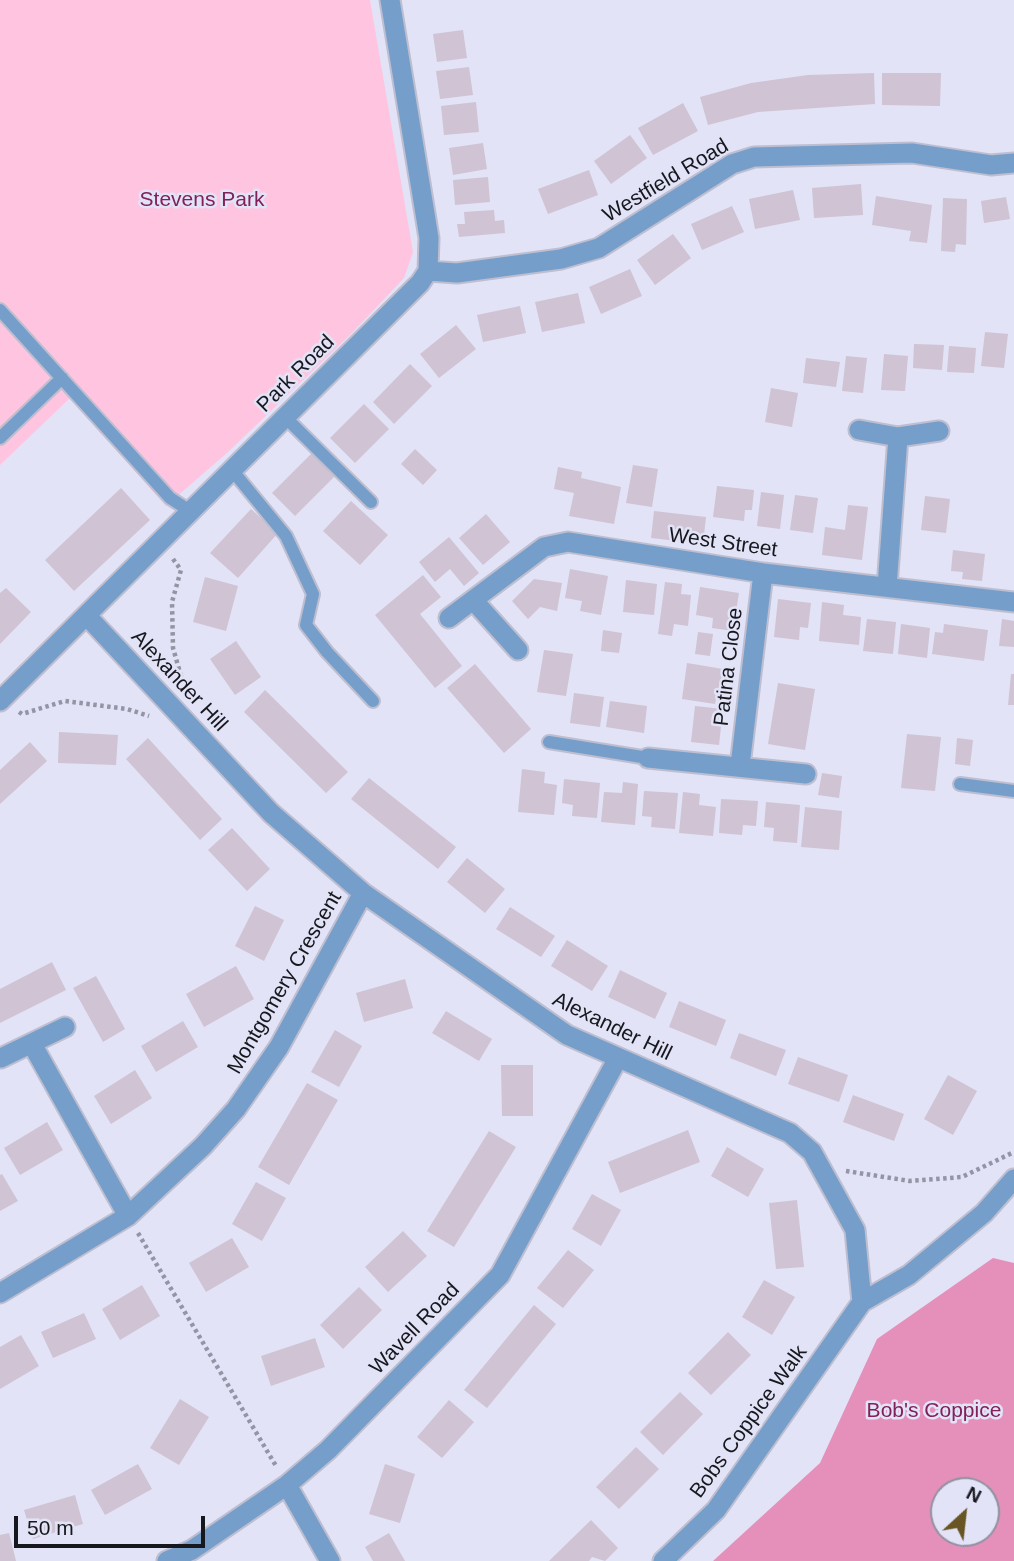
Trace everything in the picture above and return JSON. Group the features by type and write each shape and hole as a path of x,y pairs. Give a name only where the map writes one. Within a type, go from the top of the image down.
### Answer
{"street":[{"path":"390,0 429,238 428,271"},
{"name":"Westfield Road","path":"428,271 457,273 561,259 599,248 732,164 754,157 912,153 991,165 1014,163"},
{"name":"Park Road","path":"2,700 420,283 428,271"},
{"path":"859,430 898,437 939,431"},
{"path":"887,587 898,437"},
{"name":"West Street","path":"450,618 544,547 568,542 763,573 1014,602"},
{"name":"Patina Close","path":"740,766 763,573"},
{"path":"474,601 518,650"},
{"name":"Alexander Hill","path":"87,616 271,813 363,893 567,1035 790,1133 812,1152 855,1230 862,1302"},
{"path":"648,758 806,774"},
{"name":"Montgomery Crescent","path":"0,1293 128,1216 193,1157 236,1109 279,1048 363,893"},
{"path":"1,1058 65,1027"},
{"path":"32,1044 128,1216"},
{"name":"Wavell Road","path":"167,1561 192,1550 288,1485 328,1450 499,1275 618,1058"},
{"path":"862,1302 909,1275 984,1213 1014,1179"},
{"name":"Bobs Coppice Walk","path":"663,1561 716,1510 862,1302"},
{"path":"288,1485 330,1561"}],"lane":[{"path":"0,310 170,498 190,511"},
{"path":"0,438 62,378"},
{"path":"285,417 371,502"},
{"path":"232,470 286,537 313,594 306,625 327,652 373,701"},
{"path":"549,742 648,758"},
{"path":"960,784 1014,791"}],"path":[{"path":"160,542 181,570 172,602 173,649 181,676 162,697"},
{"path":"2,700 22,715 65,701 127,709 151,716"},
{"path":"824,1171 853,1171 910,1181 962,1177 1014,1152"},
{"path":"128,1216 288,1485"}],"green space":[{"name":"Stevens Park","path":"0,0 370,0 413,252 404,278 351,334 228,452 166,506 70,398 0,465"},
{"name":"Bob's Coppice","path":"993,1258 1014,1263 1014,1561 713,1561 820,1463 877,1339"}],"building":[{"path":"463,30 467,58 437,62 433,34"},
{"path":"469,67 473,95 440,99 436,71"},
{"path":"874,73 875,104 758,112 708,125 700,97 751,83 808,75"},
{"path":"882,73 941,73 940,106 882,105"},
{"path":"476,102 479,132 444,135 441,106"},
{"path":"683,103 698,131 653,155 638,128"},
{"path":"630,135 647,158 611,184 594,161"},
{"path":"483,143 487,169 453,175 449,148"},
{"path":"589,170 598,195 548,214 538,189"},
{"path":"488,177 490,202 455,205 453,180"},
{"path":"861,184 863,215 814,218 812,188"},
{"path":"793,190 800,220 755,229 749,199"},
{"path":"876,196 932,205 927,243 909,241 911,231 872,225"},
{"path":"1006,197 1010,219 984,223 981,201"},
{"path":"943,198 967,199 966,245 956,244 955,252 941,251"},
{"path":"732,206 744,232 702,250 691,224"},
{"path":"494,210 495,221 504,220 505,233 459,237 457,224 465,224 464,212"},
{"path":"673,234 691,258 655,285 637,260"},
{"path":"630,269 642,296 601,314 589,287"},
{"path":"578,293 585,323 542,332 535,302"},
{"path":"520,306 526,333 483,342 477,315"},
{"path":"456,325 476,349 439,378 420,354"},
{"path":"985,332 1008,334 1004,368 981,366"},
{"path":"914,344 944,345 942,370 913,368"},
{"path":"949,346 976,348 974,373 947,372"},
{"path":"884,354 908,356 905,391 881,390"},
{"path":"846,356 867,358 863,393 842,391"},
{"path":"806,358 840,362 836,387 803,383"},
{"path":"410,364 432,386 394,424 373,402"},
{"path":"771,388 798,393 792,427 765,422"},
{"path":"364,404 389,429 355,463 330,438"},
{"path":"316,449 339,472 295,516 272,493"},
{"path":"415,449 437,470 423,485 401,464"},
{"path":"633,465 658,469 652,507 626,503"},
{"path":"558,467 582,472 581,478 621,487 614,524 569,516 574,493 554,489"},
{"path":"717,486 754,490 752,510 745,510 744,521 713,517"},
{"path":"121,488 150,520 74,591 45,560"},
{"path":"761,492 784,495 780,529 757,526"},
{"path":"795,495 818,498 813,533 790,530"},
{"path":"925,496 950,499 946,533 921,530"},
{"path":"351,501 388,535 360,565 323,531"},
{"path":"848,505 868,507 862,560 822,555 825,527 845,530"},
{"path":"251,509 278,533 238,578 210,553"},
{"path":"654,511 706,517 703,544 651,538"},
{"path":"486,514 510,542 483,565 459,538"},
{"path":"449,537 479,573 464,586 450,569 435,582 419,562"},
{"path":"953,550 985,554 982,581 962,579 963,572 951,571"},
{"path":"570,569 608,576 601,615 580,611 582,601 565,598"},
{"path":"423,575 441,597 420,614 462,666 435,688 375,615"},
{"path":"205,577 238,586 226,631 193,622"},
{"path":"534,579 562,583 557,611 540,607 528,619 512,601"},
{"path":"626,580 657,584 654,615 623,612"},
{"path":"665,582 682,584 681,594 691,595 688,626 674,624 672,636 658,634"},
{"path":"700,587 739,593 733,631 712,628 713,618 696,615"},
{"path":"6,588 31,612 0,644 0,593"},
{"path":"778,599 811,603 808,628 800,627 799,640 774,637"},
{"path":"822,602 844,605 843,615 861,617 859,645 819,641"},
{"path":"867,619 896,622 893,654 863,651"},
{"path":"1002,619 1014,621 1014,647 999,646"},
{"path":"901,624 930,628 927,658 898,654"},
{"path":"944,624 988,630 984,661 932,654 935,632 943,633"},
{"path":"603,630 622,633 619,653 601,651"},
{"path":"698,632 713,634 710,656 695,654"},
{"path":"236,641 261,677 235,695 210,659"},
{"path":"544,650 573,654 566,696 537,692"},
{"path":"687,663 729,670 726,689 718,688 715,704 682,699"},
{"path":"475,664 531,729 504,753 447,688"},
{"path":"1011,674 1014,674 1014,705 1008,705"},
{"path":"778,683 815,689 805,750 768,744"},
{"path":"265,690 348,772 326,793 244,712"},
{"path":"574,693 604,697 600,727 570,723"},
{"path":"610,701 647,706 644,733 606,727"},
{"path":"695,706 723,709 719,745 691,742"},
{"path":"59,732 118,735 116,765 58,763"},
{"path":"907,734 941,737 935,791 901,788"},
{"path":"148,738 222,819 200,840 126,759"},
{"path":"957,738 973,740 970,766 955,764"},
{"path":"30,742 47,761 0,804 0,770"},
{"path":"522,769 545,772 544,783 557,785 554,815 518,812"},
{"path":"822,773 842,776 839,798 818,795"},
{"path":"369,778 456,847 438,869 351,799"},
{"path":"564,779 600,783 597,818 572,816 573,805 562,803"},
{"path":"623,782 638,784 635,825 601,822 604,792 622,793"},
{"path":"644,791 678,793 675,829 651,827 652,817 642,816"},
{"path":"683,792 700,794 699,805 716,807 713,836 679,833"},
{"path":"721,799 758,801 756,826 743,825 742,835 719,833"},
{"path":"766,802 800,805 797,843 773,841 774,828 764,827"},
{"path":"805,807 842,811 839,850 801,847"},
{"path":"232,828 270,869 247,891 208,850"},
{"path":"467,858 505,889 485,913 447,882"},
{"path":"255,906 284,920 264,961 235,946"},
{"path":"510,907 555,936 541,957 496,929"},
{"path":"567,940 608,966 592,991 551,966"},
{"path":"52,962 66,990 0,1023 0,989"},
{"path":"236,966 254,999 204,1027 186,994"},
{"path":"620,970 667,993 655,1019 608,997"},
{"path":"96,976 125,1029 103,1042 73,988"},
{"path":"405,979 413,1008 364,1022 356,993"},
{"path":"679,1001 726,1020 716,1046 669,1027"},
{"path":"446,1011 492,1039 479,1061 432,1033"},
{"path":"183,1021 198,1047 156,1072 141,1046"},
{"path":"335,1030 362,1046 339,1087 311,1072"},
{"path":"739,1033 786,1050 776,1076 730,1058"},
{"path":"798,1057 848,1075 839,1102 788,1084"},
{"path":"501,1065 533,1065 533,1116 502,1116"},
{"path":"135,1070 152,1098 111,1124 94,1096"},
{"path":"948,1075 977,1091 953,1135 924,1119"},
{"path":"307,1083 338,1100 289,1185 258,1167"},
{"path":"853,1095 904,1114 894,1141 843,1122"},
{"path":"47,1122 63,1150 20,1175 4,1148"},
{"path":"688,1130 700,1162 620,1193 608,1162"},
{"path":"489,1131 516,1147 454,1247 427,1231"},
{"path":"727,1147 764,1169 748,1197 711,1176"},
{"path":"2,1174 18,1201 0,1211 0,1175"},
{"path":"256,1182 286,1198 262,1241 232,1224"},
{"path":"592,1194 621,1210 601,1246 572,1229"},
{"path":"797,1200 804,1267 776,1269 769,1203"},
{"path":"403,1231 427,1256 388,1292 365,1267"},
{"path":"232,1238 249,1267 206,1292 189,1263"},
{"path":"568,1250 594,1270 563,1308 537,1288"},
{"path":"764,1280 795,1297 772,1335 742,1317"},
{"path":"142,1285 160,1316 120,1340 102,1309"},
{"path":"359,1287 382,1310 343,1349 320,1325"},
{"path":"534,1305 556,1324 487,1408 464,1390"},
{"path":"84,1313 96,1339 53,1358 41,1332"},
{"path":"728,1332 751,1355 711,1395 688,1373"},
{"path":"21,1335 39,1366 0,1389 0,1347"},
{"path":"315,1338 325,1367 271,1386 261,1356"},
{"path":"680,1392 703,1414 663,1455 640,1432"},
{"path":"180,1399 209,1417 179,1465 150,1448"},
{"path":"449,1400 474,1422 442,1458 417,1437"},
{"path":"636,1447 659,1469 619,1509 596,1487"},
{"path":"138,1464 152,1489 105,1515 91,1490"},
{"path":"385,1464 415,1474 400,1523 369,1514"},
{"path":"75,1495 83,1524 33,1539 24,1510"},
{"path":"591,1520 618,1548 605,1561 592,1557 589,1561 549,1561"},
{"path":"9,1533 16,1561 0,1561 0,1535"},
{"path":"389,1533 405,1561 373,1561 365,1547"}]}
